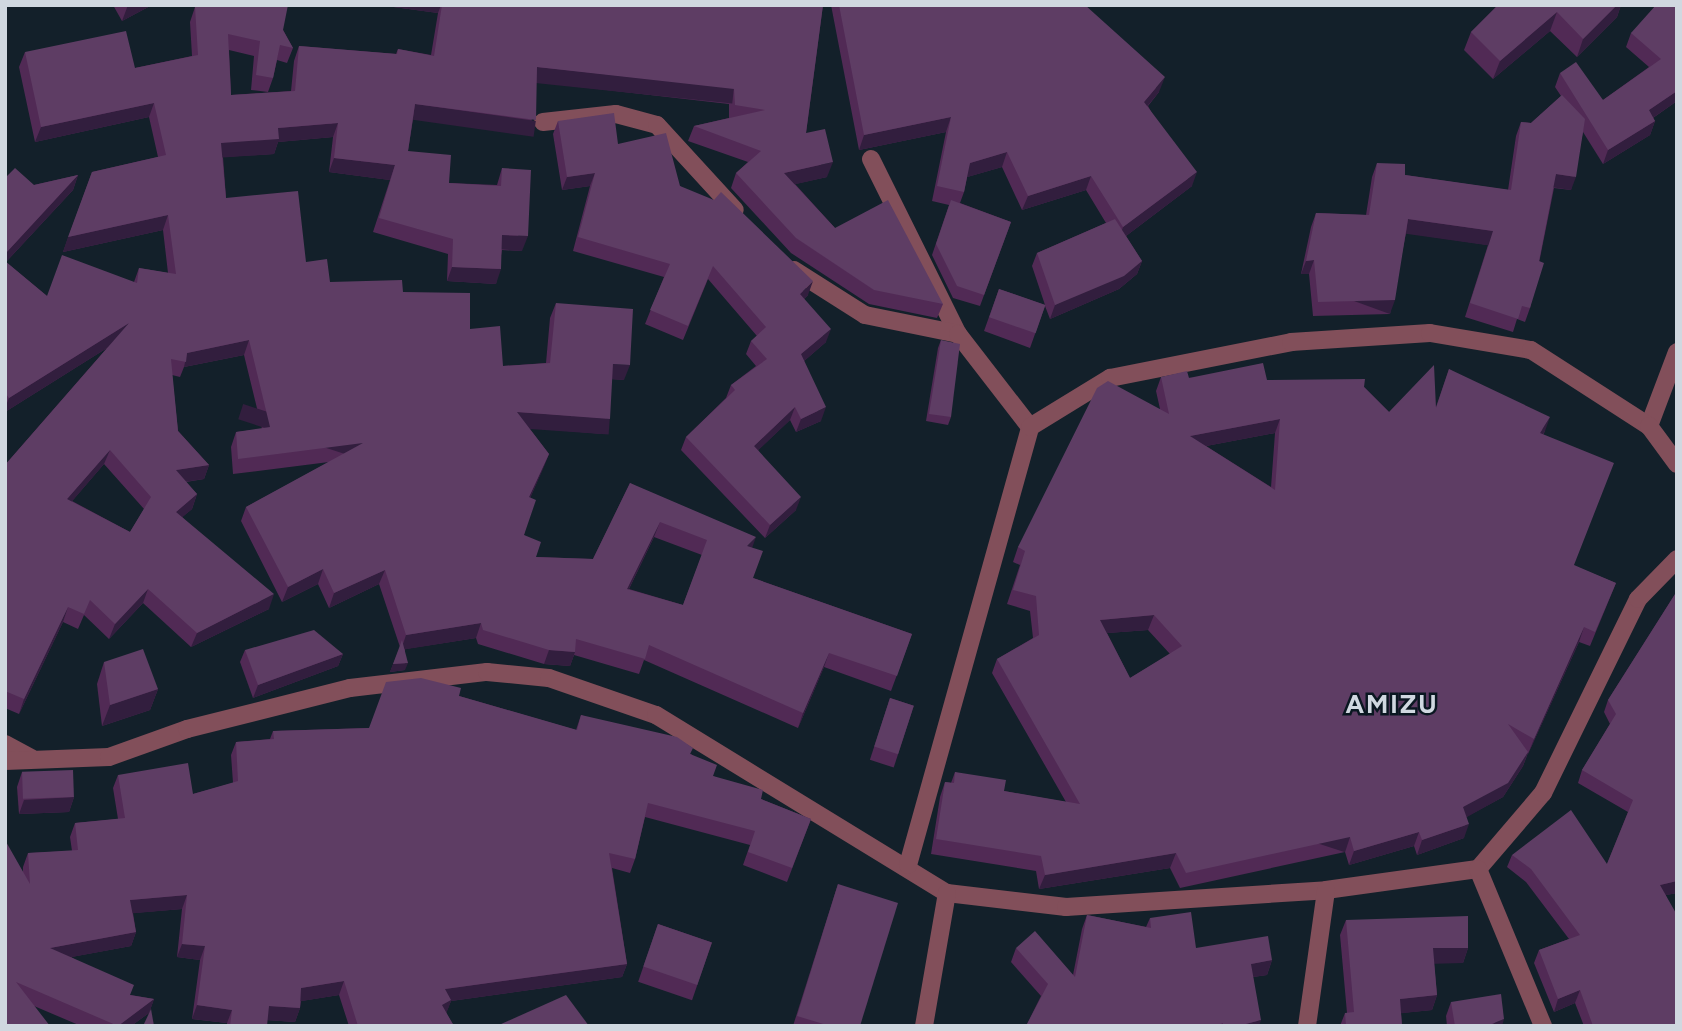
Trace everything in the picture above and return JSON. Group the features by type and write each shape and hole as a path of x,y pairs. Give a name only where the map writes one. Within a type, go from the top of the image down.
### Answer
{"street":[{"path":"543,122 616,114 657,125 747,222"},
{"path":"871,159 958,334 1030,427"},
{"path":"774,251 820,290 865,316 958,334"},
{"path":"908,865 1030,427 1110,378 1291,342 1430,333 1531,350 1649,426 1677,464"},
{"path":"1649,426 1677,352"},
{"path":"5,761 109,757 187,729 350,688 487,672 549,678 656,715 908,865 947,893 1066,907 1326,891 1478,869 1544,793 1638,599 1677,559"},
{"path":"5,744 31,758"},
{"path":"1478,869 1543,1026"},
{"path":"1307,1026 1326,891"},
{"path":"924,1026 947,893"}],"building":[{"path":"288,5 283,30 293,48 280,45 273,78 256,75 260,41 228,34 231,95 295,91 299,46 397,54 398,49 434,56 442,5 823,5 806,133 825,129 833,162 784,173 835,228 888,200 943,304 874,290 796,238 736,173 761,151 694,126 765,110 735,105 734,89 537,67 536,120 415,104 408,151 451,155 449,183 501,186 502,168 531,170 528,236 502,235 501,269 452,267 453,239 379,218 395,165 334,158 338,123 278,128 279,139 221,143 226,198 298,191 306,262 327,259 330,282 402,280 403,292 470,293 470,329 500,326 503,366 550,363 556,303 633,309 630,365 613,364 610,419 517,412 549,454 529,497 536,500 524,535 541,542 536,557 593,559 630,483 756,537 747,546 763,551 753,578 912,634 897,676 829,653 803,713 649,645 645,659 576,639 575,652 549,650 483,630 481,623 406,635 385,570 334,593 323,569 288,587 246,507 363,443 238,459 236,432 270,427 249,340 187,353 186,362 171,359 178,431 209,465 176,470 197,494 176,512 274,594 197,633 148,589 115,624 90,600 84,614 68,607 24,699 5,691 5,465 129,323 9,398 5,393 5,261 47,296 62,255 137,283 139,268 176,274 168,215 68,237 92,172 166,155 154,103 41,127 25,52 126,31 135,68 198,55 195,7","holes":["110,450 151,497 130,532 67,499","660,522 707,540 683,605 627,589"]},
{"path":"839,5 1085,5 1165,77 1144,102 1197,172 1123,227 1091,176 1028,196 1007,152 970,163 964,192 937,186 951,117 864,135"},
{"path":"1498,5 1617,5 1583,39 1557,12 1500,61 1471,32"},
{"path":"1656,5 1677,5 1677,91 1649,110 1655,121 1608,150 1560,73 1576,62 1603,100 1661,59 1631,33"},
{"path":"1562,95 1585,119 1576,177 1556,174 1539,261 1544,263 1530,308 1522,306 1518,319 1470,303 1493,231 1408,219 1395,300 1318,302 1314,260 1306,261 1316,213 1369,215 1377,163 1405,164 1405,175 1511,190 1521,122 1531,123"},
{"path":"614,113 618,144 666,133 680,186 714,200 721,192 813,281 800,294 831,329 801,354 826,407 801,419 795,407 754,446 801,497 770,525 686,437 735,390 731,385 767,359 751,341 766,327 713,266 688,326 650,310 670,264 578,237 595,173 567,177 558,121"},
{"path":"15,168 34,185 78,175 5,254 5,178"},
{"path":"951,200 1011,222 984,295 957,286 936,244"},
{"path":"1115,219 1142,261 1124,276 1055,305 1037,253"},
{"path":"999,289 1045,305 1036,333 989,317"},
{"path":"941,340 960,344 951,417 929,414"},
{"path":"1263,363 1267,380 1365,379 1364,387 1389,412 1434,365 1436,408 1449,369 1550,417 1540,433 1614,463 1574,565 1616,583 1595,632 1584,627 1534,739 1508,724 1528,752 1508,783 1463,807 1469,824 1422,840 1419,832 1354,851 1350,837 1186,873 1176,853 1045,875 1041,856 936,839 945,782 954,783 955,772 1006,780 1004,791 1080,804 997,659 1039,635 1036,596 1013,590 1025,551 1018,547 1097,388 1108,381 1169,414 1161,377 1187,371 1189,378","holes":["1280,419 1275,490 1190,436","1154,615 1182,646 1130,678 1100,620"]},
{"path":"1677,591 1677,881 1660,885 1677,915 1677,1026 1593,1026 1580,990 1558,999 1539,950 1580,935 1531,869 1512,855 1571,810 1607,864 1633,800 1582,770 1616,714 1608,700"},
{"path":"314,630 343,654 258,685 245,650"},
{"path":"402,640 408,663 393,664"},
{"path":"143,649 158,689 110,705 104,662"},
{"path":"421,678 461,688 459,696 577,730 581,715 677,737 693,748 690,754 717,765 713,776 763,790 761,799 811,819 792,868 748,852 755,831 648,803 635,859 609,853 627,964 445,989 451,1000 442,1005 454,1026 358,1026 344,981 301,988 300,1008 269,1006 267,1026 230,1026 232,1010 197,1005 205,946 182,944 187,895 130,900 136,932 50,948 134,985 130,995 154,999 118,1026 16,982 50,1026 5,1026 5,840 30,884 28,853 78,850 75,823 125,818 118,775 188,763 193,794 238,781 236,742 274,739 273,731 369,728 386,682"},
{"path":"890,698 914,706 898,754 874,747"},
{"path":"73,770 74,797 23,799 22,772"},
{"path":"838,884 898,903 860,1026 830,1026 797,1016"},
{"path":"1191,912 1196,948 1268,936 1272,960 1251,964 1261,1020 1238,1026 1223,1026 1223,1023 1215,1026 1026,1026 1048,984 1016,948 1035,931 1075,977 1087,915 1151,928 1150,918"},
{"path":"1468,916 1468,948 1433,948 1437,995 1400,999 1402,1026 1346,1026 1345,1013 1354,1012 1346,920"},
{"path":"658,924 712,943 697,985 643,967"},
{"path":"1501,994 1504,1019 1487,1026 1455,1026 1451,1002"},
{"path":"566,995 589,1026 499,1025"},
{"path":"151,1009 154,1026 143,1026"}],"district":[{"name":"AMIZU","path":"1392,705"}]}
